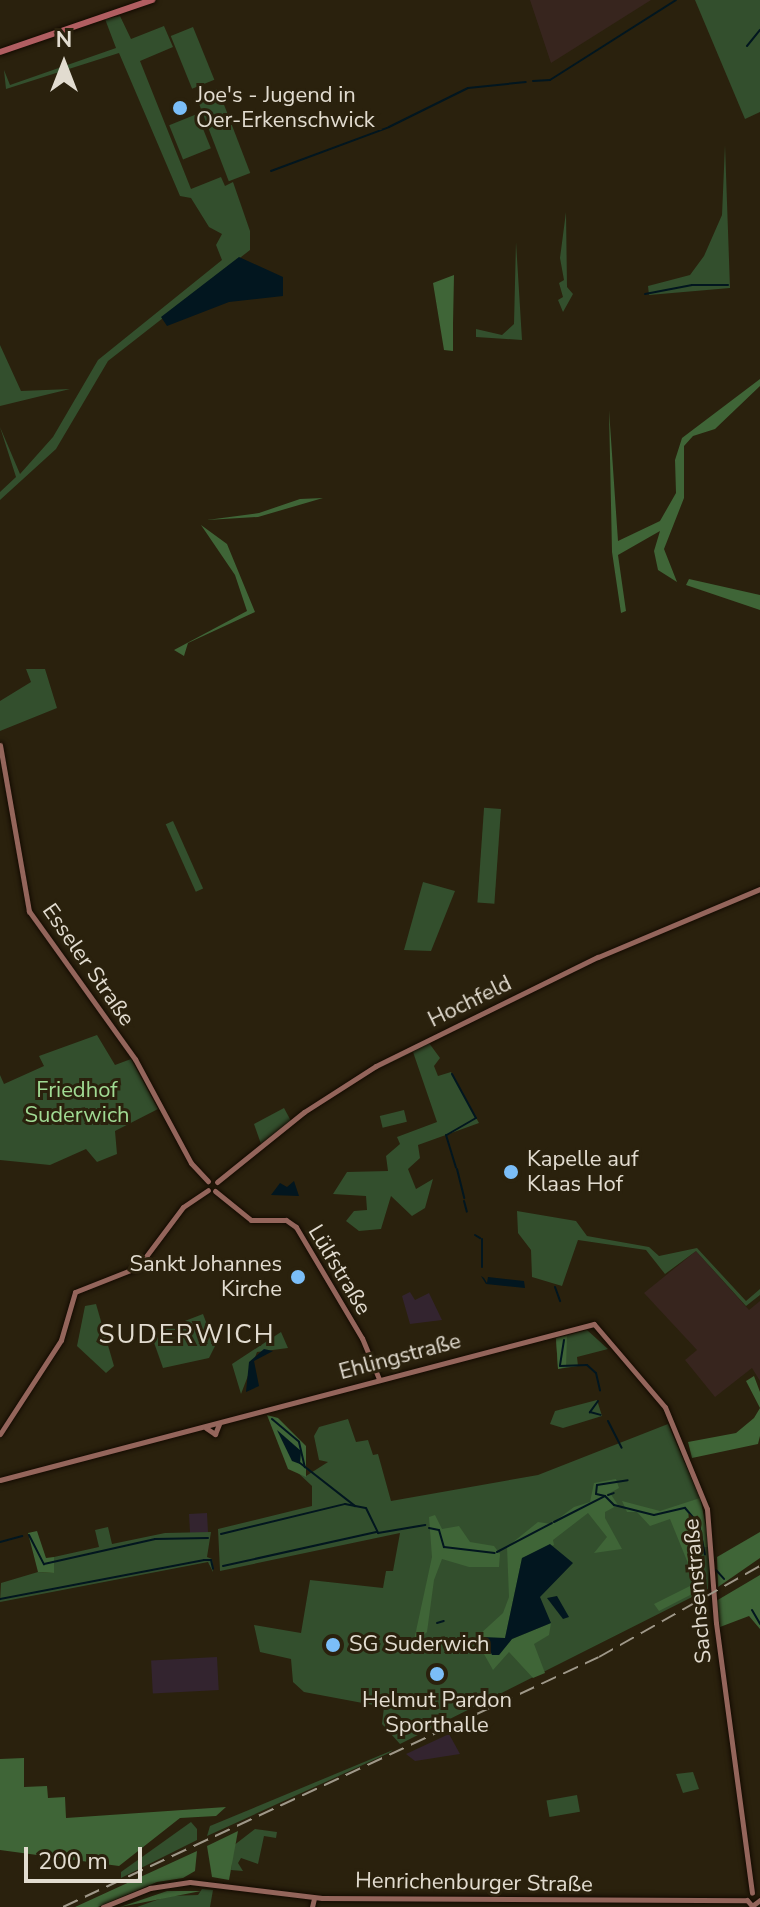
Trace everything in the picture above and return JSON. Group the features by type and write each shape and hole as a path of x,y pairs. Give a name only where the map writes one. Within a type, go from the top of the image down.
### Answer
{"main road":[{"path":"0,52 152,0"}],"street":[{"name":"Esseler Straße","path":"0,745 29,911 135,1059 191,1163 208,1181"},
{"name":"Hochfeld","path":"217,1182 304,1112 376,1066 598,957 760,889"},
{"path":"0,1434 61,1340 75,1292 138,1267 183,1207 208,1190 215,1191 217,1182 208,1181 208,1190"},
{"name":"Lülfstraße","path":"215,1191 251,1220 291,1222 362,1338 379,1379"},
{"name":"Ehlingstraße","path":"0,1480 206,1428 210,1422 219,1424 590,1323"},
{"name":"Sachsenstraße","path":"590,1323 661,1401 707,1509 716,1623 752,1893"},
{"name":"Ehlingstraße","path":"206,1428 215,1434 219,1424"},
{"name":"Henrichenburger Straße","path":"103,1907 158,1886 201,1882 314,1898 747,1900 752,1906 760,1900"},
{"path":"747,1900 752,1893 760,1900"},
{"path":"312,1907 314,1898"}],"shaded area":[{"path":"530,0 651,0 551,63"},
{"path":"696,1251 749,1310 760,1301 760,1381 752,1368 715,1397 685,1360 697,1350 644,1293"},
{"path":"410,1292 415,1300 429,1293 442,1320 410,1324 402,1296"},
{"path":"207,1513 208,1533 190,1534 189,1514"},
{"path":"217,1657 219,1690 153,1693 151,1660"},
{"path":"449,1734 460,1754 415,1761 406,1754"}],"green space":[{"path":"695,0 760,0 760,112 745,119"},
{"path":"120,16 131,39 164,26 173,47 140,61 191,189 221,177 225,186 233,182 250,231 250,250 108,361 56,449 0,500 0,492 16,477 0,427 20,474 53,437 98,360 222,260 216,245 222,234 209,227 191,198 180,196 119,53 6,89 4,70 10,85 116,48 105,19"},
{"path":"193,27 214,80 192,89 171,36"},
{"path":"218,89 250,173 229,181 197,97"},
{"path":"197,114 211,148 183,160 169,125"},
{"path":"725,145 730,288 649,295 648,286 690,275 704,256 722,215"},
{"path":"566,212 567,287 573,294 563,312 558,300 563,297 559,283 564,280 560,258"},
{"path":"516,242 522,340 476,337 476,329 502,335 514,324"},
{"path":"454,275 453,351 444,350 433,283"},
{"path":"0,345 21,391 70,389 0,406"},
{"path":"760,379 760,386 715,429 693,436 684,446 684,498 664,549 677,582 658,570 654,551 660,531 618,555 626,611 621,613 612,552 609,410 618,541 660,521 676,493 675,460 682,438"},
{"path":"323,498 258,517 207,520 259,513 300,499"},
{"path":"201,525 227,544 255,612 188,643 184,656 174,650 247,611 235,575"},
{"path":"689,579 760,595 760,610 686,585"},
{"path":"26,669 45,669 57,708 0,731 0,701 31,682"},
{"path":"484,808 501,809 494,904 477,903"},
{"path":"173,821 203,889 196,892 166,824"},
{"path":"423,882 455,891 431,951 404,950"},
{"name":"Friedhof Suderwich","path":"97,1035 115,1065 131,1059 158,1109 115,1131 117,1154 97,1162 86,1149 50,1165 0,1160 0,1075 4,1084 44,1066 39,1056"},
{"path":"429,1043 440,1058 434,1066 438,1076 451,1072 479,1123 418,1145 420,1158 408,1169 416,1189 433,1179 425,1208 412,1216 391,1196 381,1229 359,1231 346,1221 354,1211 367,1210 366,1196 333,1194 347,1172 388,1171 386,1156 400,1144 397,1137 437,1122 413,1052 365,1075 308,1112 347,1083"},
{"path":"284,1108 291,1121 261,1144 254,1124"},
{"path":"404,1110 407,1122 383,1128 380,1116"},
{"path":"517,1211 576,1221 587,1236 649,1247 659,1256 697,1248 746,1301 760,1289 760,1295 746,1306 696,1251 665,1274 646,1250 578,1240 562,1286 532,1277 531,1250 518,1233"},
{"path":"96,1304 114,1366 106,1373 77,1346 85,1306"},
{"path":"203,1314 215,1346 209,1358 163,1368 151,1334"},
{"path":"587,1330 608,1349 577,1357 578,1366 558,1369 556,1338"},
{"path":"281,1332 288,1348 257,1352 241,1394 232,1364"},
{"path":"567,1336 566,1367 558,1369 556,1338"},
{"path":"754,1376 760,1392 760,1408 746,1381"},
{"path":"597,1400 602,1416 563,1428 550,1424 555,1411"},
{"path":"760,1408 758,1444 692,1458 688,1442 736,1433 754,1418"},
{"path":"267,1415 278,1418 306,1446 306,1477 288,1469"},
{"path":"348,1419 356,1442 368,1440 373,1455 378,1454 391,1501 538,1475 668,1424 700,1498 710,1547 708,1589 400,1744 382,1724 384,1707 304,1692 293,1682 291,1659 260,1652 254,1625 301,1633 310,1580 383,1588 386,1571 393,1571 400,1533 220,1571 218,1529 312,1506 312,1486 295,1470 306,1476 328,1462 319,1460 314,1436 319,1427"},
{"path":"616,1479 619,1488 610,1493 618,1505 605,1512 605,1518 622,1549 594,1553 607,1537 588,1513 553,1540 554,1545 522,1558 505,1638 486,1650 499,1655 512,1639 551,1623 549,1635 534,1644 545,1673 533,1678 509,1652 493,1670 480,1647 479,1635 503,1613 509,1597 507,1547 538,1522 551,1524 574,1507 590,1502 594,1483"},
{"path":"700,1498 710,1547 704,1547 698,1531 694,1543 699,1546 703,1567 696,1592 659,1611 654,1604 696,1583 670,1519 650,1526 637,1512 627,1512 622,1501 660,1511"},
{"path":"435,1515 442,1529 459,1526 470,1542 494,1546 500,1554 499,1567 469,1567 442,1559 434,1580 427,1632 413,1645 432,1557 429,1517"},
{"path":"108,1527 112,1544 165,1533 211,1532 207,1557 212,1559 213,1572 208,1562 0,1602 1,1583 38,1572 54,1573 54,1557 99,1547 95,1530"},
{"path":"37,1531 46,1558 54,1557 54,1573 38,1572 28,1533"},
{"path":"760,1532 760,1558 718,1587 717,1557"},
{"path":"760,1575 760,1629 749,1616 720,1627 716,1601"},
{"path":"393,1750 389,1753 207,1836 210,1826"},
{"path":"24,1758 24,1787 47,1786 48,1798 65,1797 66,1818 226,1807 216,1816 180,1818 119,1866 0,1850 0,1759"},
{"path":"693,1772 699,1789 683,1793 676,1774"},
{"path":"577,1795 580,1812 549,1817 546,1800"},
{"path":"191,1822 197,1829 197,1840 121,1878 121,1872"},
{"path":"255,1829 277,1832 276,1838 264,1836 258,1864 241,1858 238,1863 243,1871 231,1870 233,1846"},
{"path":"238,1831 229,1880 212,1877 207,1846"},
{"path":"197,1851 195,1871 183,1878 157,1882 98,1907 75,1907"},
{"path":"202,1889 213,1890 210,1907 137,1907 168,1896 198,1895"},
{"path":"167,1891 201,1891 120,1907 132,1903"}],"water":[{"path":"239,257 283,277 283,296 229,302 167,326 161,317"},
{"path":"294,1181 299,1196 271,1195 280,1183 287,1187"},
{"path":"481,1276 487,1283 488,1277 524,1281 525,1288 486,1284"},
{"path":"264,1349 273,1351 254,1361 259,1386 246,1392 249,1362"},
{"path":"277,1430 301,1451 300,1464 292,1461"},
{"path":"550,1544 573,1563 540,1597 551,1623 512,1639 499,1655 492,1655 483,1637 505,1638 522,1558"},
{"path":"557,1596 569,1617 563,1619 547,1598"}],"waterway":[{"path":"533,81 550,80 676,0"},
{"path":"747,46 760,30"},
{"path":"271,171 389,127 468,88 526,82"},
{"path":"645,294 692,285 728,285"},
{"path":"452,1074 476,1118 446,1135 456,1167"},
{"path":"457,1169 464,1198"},
{"path":"464,1201 467,1212"},
{"path":"475,1235 480,1238"},
{"path":"482,1239 482,1267"},
{"path":"555,1287 560,1301"},
{"path":"564,1340 560,1366 587,1365 596,1373 600,1391"},
{"path":"598,1401 590,1412 601,1415"},
{"path":"272,1419 299,1442 305,1467"},
{"path":"608,1421 622,1448"},
{"path":"300,1463 355,1506"},
{"path":"605,1496 596,1494 597,1485 628,1480"},
{"path":"608,1495 614,1493"},
{"path":"554,1522 605,1496 614,1505 654,1515 685,1508 699,1524 705,1554"},
{"path":"221,1534 345,1504 366,1508 378,1533 425,1525"},
{"path":"497,1552 552,1523"},
{"path":"429,1528 439,1530 444,1547 495,1553"},
{"path":"223,1566 376,1532"},
{"path":"29,1535 44,1564 155,1539 208,1538"},
{"path":"0,1542 22,1536"},
{"path":"0,1599 204,1560 211,1560 213,1569"},
{"path":"716,1570 724,1579"},
{"path":"752,1610 760,1624"},
{"path":"437,1623 444,1621"}],"railway":[{"path":"63,1907 599,1657 760,1566"}],"place":[{"name":"Joe's - Jugend in Oer-Erkenschwick","path":"180,108"},
{"name":"Kapelle auf Klaas Hof","path":"511,1172"},
{"name":"Sankt Johannes Kirche","path":"298,1277"},
{"name":"SG Suderwich","path":"333,1645"},
{"name":"Helmut Pardon Sporthalle","path":"437,1674"}],"district":[{"name":"SUDERWICH","path":"187,1335"}]}
